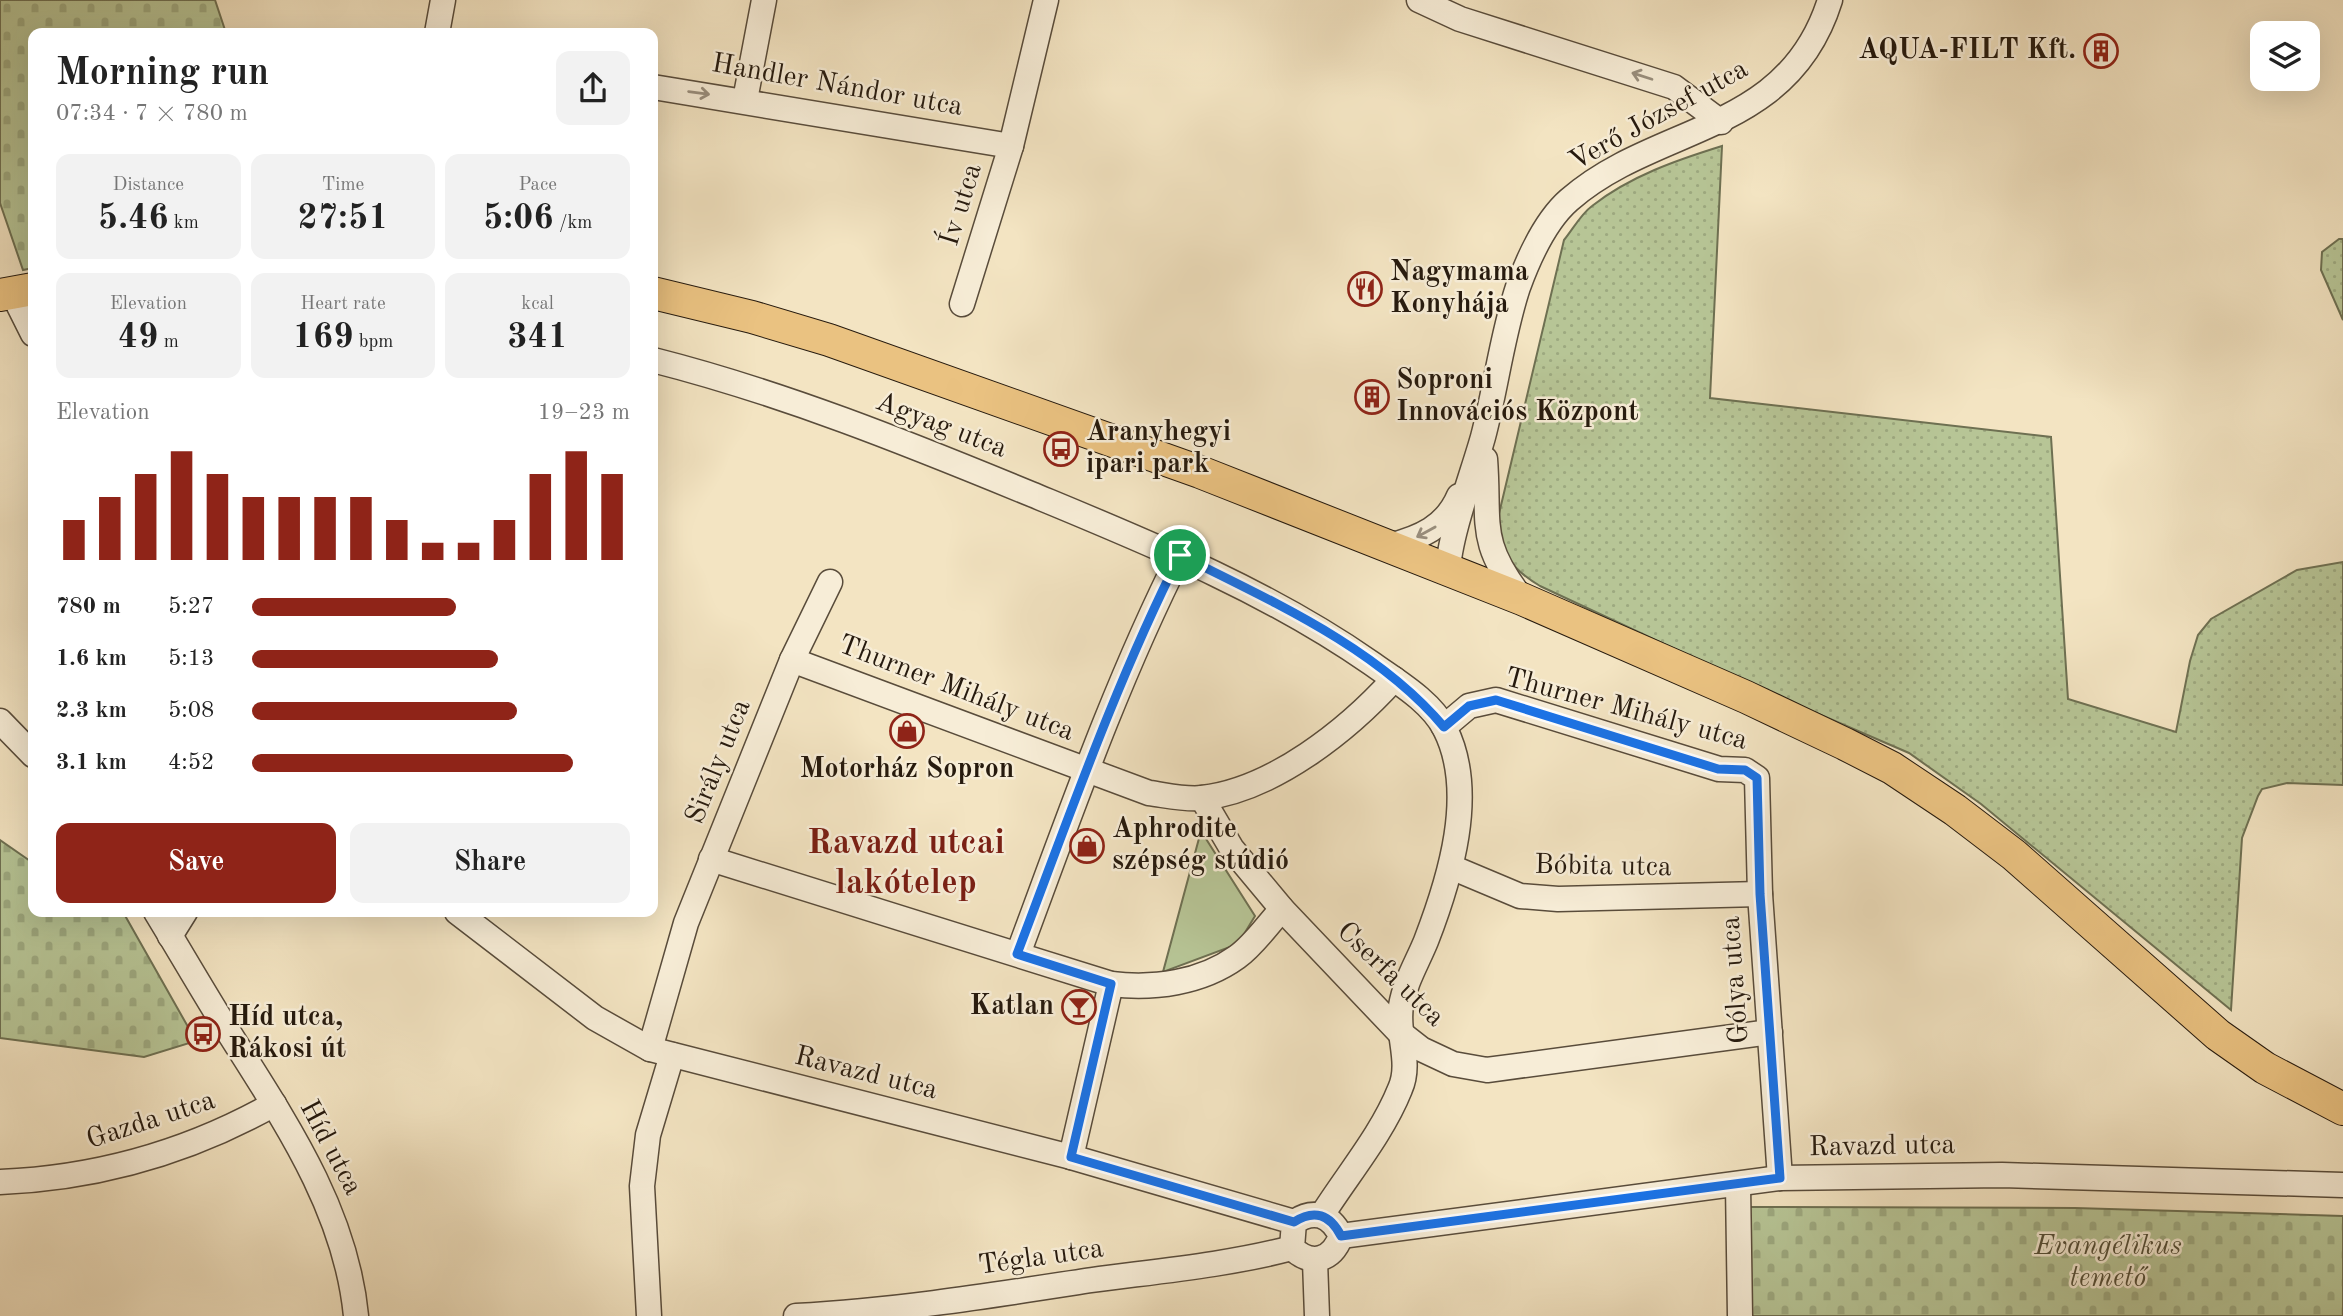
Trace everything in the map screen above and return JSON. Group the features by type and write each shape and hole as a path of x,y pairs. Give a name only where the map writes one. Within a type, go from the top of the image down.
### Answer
{"main road":[{"path":"658,294 752,317 829,340 1200,472 1522,599 1746,696 1892,768 1955,810 2014,855 2218,1035 2265,1068 2343,1109"}],"street":[{"path":"438,28 443,0"},
{"path":"745,100 764,0"},
{"name":"Ív utca","path":"962,304 1012,146 1046,0"},
{"path":"1419,0 1460,19 1674,87 1721,122"},
{"name":"Verő József utca","path":"1448,571 1518,287 1548,227 1567,202 1603,175 1721,122 1765,96 1803,55 1830,0"},
{"name":"Handler Nándor utca","path":"658,88 1012,146"},
{"path":"21,298 28,319"},
{"name":"Agyag utca","path":"658,361 736,381 895,439 1180,555 1329,634 1425,704 1444,727"},
{"path":"1483,434 1485,522 1496,562 1522,599"},
{"path":"1389,546 1422,535 1447,516 1458,499 1483,434"},
{"path":"1448,571 1468,556 1485,522"},
{"path":"1017,954 1086,770 1148,618 1180,555"},
{"name":"Sirály utca","path":"649,1316 642,1186 661,1052 686,923 792,660 830,582"},
{"name":"Thurner Mihály utca","path":"792,660 1149,793 1202,798 1245,786 1309,755 1366,711 1394,679"},
{"name":"Thurner Mihály utca","path":"1444,727 1469,706 1496,700 1718,769 1745,770 1757,778"},
{"path":"0,722 28,750"},
{"path":"1322,1215 1389,1113 1402,1086 1405,1057 1398,1031 1408,978 1425,943 1451,867 1457,839 1459,804 1453,752 1444,727"},
{"name":"Gólya utca","path":"1757,778 1760,894 1780,1178"},
{"name":"Cserfa utca","path":"1202,798 1232,849 1282,909 1398,1031 1421,1049 1453,1064 1487,1070 1770,1032"},
{"path":"711,859 1111,984 1144,988 1177,983 1237,957 1282,909"},
{"name":"Bóbita utca","path":"1451,867 1520,896 1558,899 1760,894"},
{"name":"Híd utca","path":"159,917 274,1104 313,1173 341,1236 353,1280 356,1316"},
{"path":"170,936 182,917"},
{"name":"Ravazd utca","path":"464,917 595,1018 661,1052 1071,1157 1294,1222"},
{"path":"1071,1157 1111,984"},
{"name":"Gazda utca","path":"0,1182 49,1180 126,1166 239,1124 274,1104"},
{"name":"Ravazd utca","path":"1341,1236 1780,1178 2002,1175 2343,1185"},
{"path":"1738,1185 1740,1316"},
{"path":"1306,1215 1322,1215 1335,1223 1341,1236 1336,1248 1328,1256 1315,1261 1302,1257 1292,1248 1294,1222 1306,1215"},
{"name":"Tégla utca","path":"796,1316 841,1314 997,1294 1199,1266 1292,1248"},
{"path":"1315,1261 1317,1316"}],"green space":[{"path":"0,0 215,0 224,28 28,28 28,269 23,270 0,203"},
{"path":"1722,146 1710,398 2051,437 2068,699 2176,732 2198,635 2211,619 2297,570 2343,562 2343,785 2287,783 2262,789 2258,796 2242,838 2231,1010 1981,804 1909,753 1754,686 1540,586 1514,566 1509,558 1502,541 1498,518 1564,240 1588,209 1622,186 1671,163"},
{"path":"2339,239 2343,239 2343,320 2321,270 2322,252"},
{"path":"1201,831 1255,916 1238,944 1163,972"},
{"path":"0,840 28,860 28,917 126,917 196,1041 144,1057 0,1038"},
{"name":"Evangélikus temető","path":"1750,1207 2075,1208 2343,1216 2343,1316 1750,1316"}],"place":[{"name":"AQUA-FILT Kft.","path":"2101,51"},
{"name":"Nagymama Konyhája","path":"1365,289"},
{"name":"Soproni Innovációs Központ","path":"1372,397"},
{"name":"Aranyhegyi ipari park","path":"1061,449"},
{"name":"Motorház Sopron","path":"907,731"},
{"name":"Aphrodite szépség stúdió","path":"1087,846"},
{"name":"Katlan","path":"1079,1007"},
{"name":"Híd utca, Rákosi út","path":"203,1034"}],"district":[{"name":"Ravazd utcai lakótelep","path":"906,863"}],"route":[{"path":"1180,555 1329,634 1425,704 1444,727 1457,719 1469,706 1496,700 1718,769 1745,770 1757,778 1760,894 1780,1178 1566,1209 1341,1236 1335,1223 1322,1215 1306,1215 1294,1222 1071,1157 1111,984 1017,954 1086,770 1148,618 1180,555"}]}
